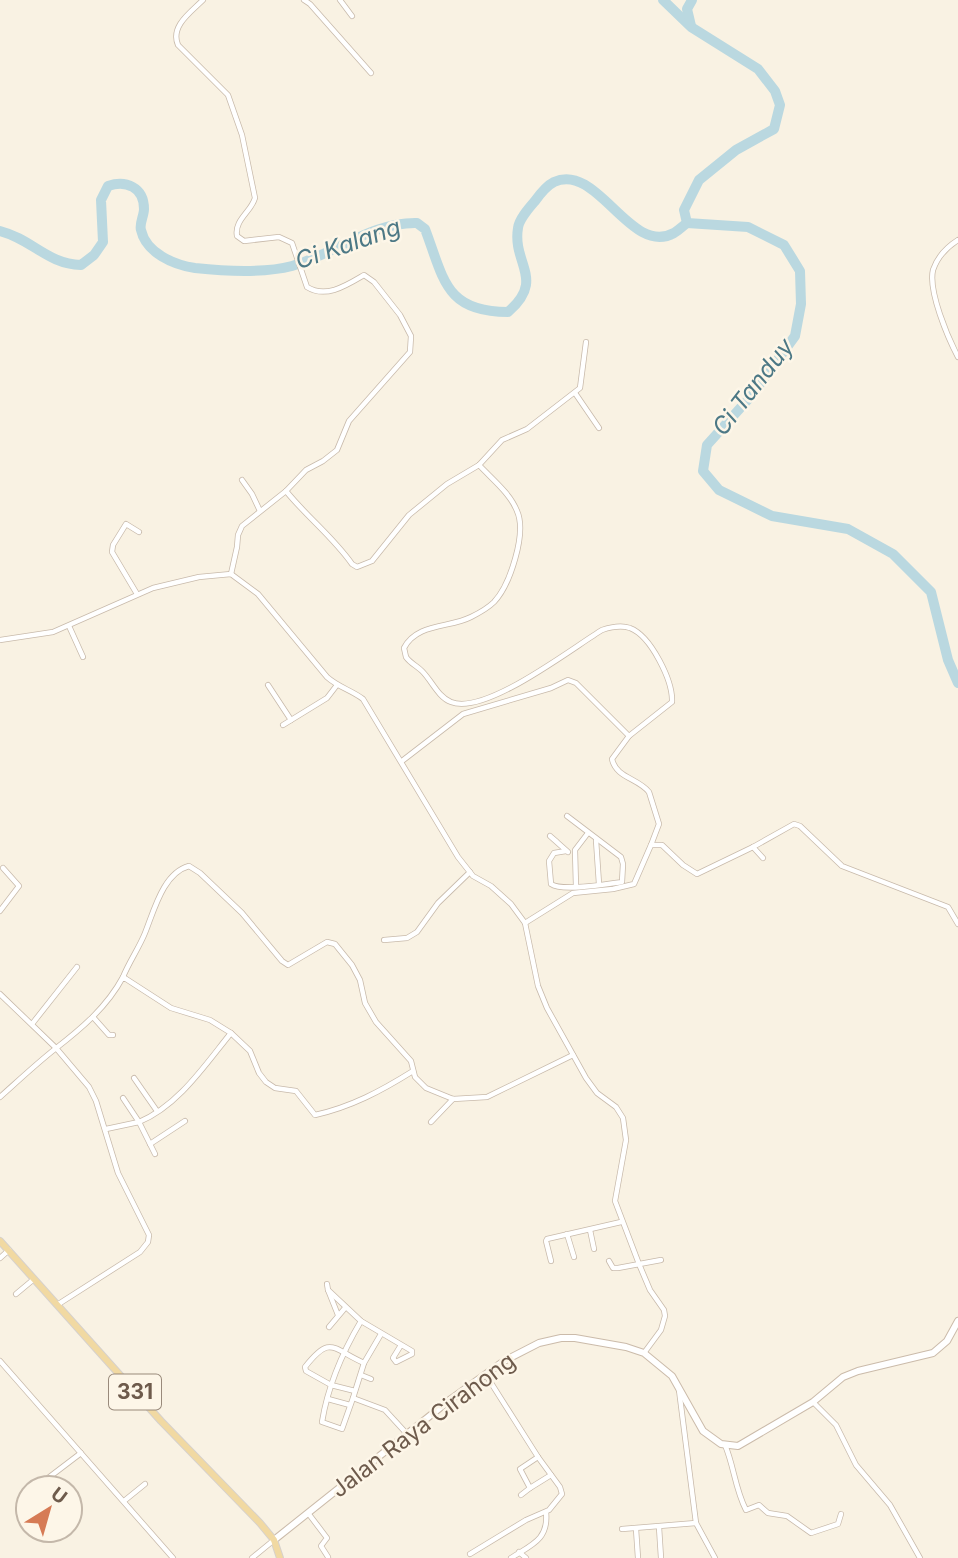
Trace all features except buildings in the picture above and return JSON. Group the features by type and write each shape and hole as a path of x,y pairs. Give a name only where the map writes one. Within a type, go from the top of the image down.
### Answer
{"main road":[{"name":"331","path":"0,1241 196,1459 274,1540"},
{"path":"274,1540 280,1558"}],"street":[{"path":"203,0 180,24 176,37 178,45 228,95 235,111 255,198 236,232 244,241 279,237 292,243 307,287 317,293 330,291 364,275 374,282 400,315 411,336 410,352 349,421 337,450 306,470 286,491 242,526 231,574"},
{"path":"304,0 371,73"},
{"path":"340,0 352,16"},
{"path":"958,240 940,258 933,276 937,302 958,357"},
{"path":"286,491 357,567 372,561 409,515 447,484 480,465 502,440 527,429 575,393 582,383 586,342"},
{"path":"575,393 600,428"},
{"path":"480,465 512,501 520,516 515,563 492,603 468,619 433,627 414,638 407,644 404,653 408,660 421,670 444,699 454,704 464,704 476,702 516,685 603,630 610,627 627,627 641,635 647,643 670,679 673,692 672,702 629,736 611,762 620,773 646,787 659,824 634,884 613,890 573,893 525,923"},
{"path":"242,480 260,511"},
{"path":"137,594 112,551 126,524 139,532"},
{"path":"0,640 53,632 137,594 178,581 231,574 258,594 305,652 337,685 363,699 458,857 470,872 517,911 525,923 541,997 597,1093 616,1107 623,1118 626,1140 615,1193 621,1222 650,1290 664,1310 665,1316 661,1330 644,1353"},
{"path":"69,626 83,657"},
{"path":"402,761 463,714 551,688 568,680 576,683 629,736"},
{"path":"268,685 291,720"},
{"path":"283,725 327,698 337,685"},
{"path":"463,714 464,704"},
{"path":"566,851 554,853 550,858 551,884 557,888 621,882 623,864 618,855 567,816"},
{"path":"651,845 662,845 682,866 697,874 753,847 783,828 797,824 842,866 948,907 958,924"},
{"path":"573,893 576,886 575,850 588,833"},
{"path":"557,842 550,836 574,857"},
{"path":"596,839 599,884"},
{"path":"753,847 763,858"},
{"path":"0,1097 56,1048 68,1041 113,994 144,936 158,897 178,872 189,866 230,901 288,965 327,942 335,944 356,973 363,988 365,1003 376,1023 411,1061 420,1084 453,1099 486,1097 573,1055"},
{"path":"0,911 19,886 3,868"},
{"path":"384,940 407,938 417,932 438,903 470,872"},
{"path":"33,1024 77,967"},
{"path":"123,977 171,1008 210,1020 231,1033 250,1051 266,1082 275,1088 296,1091 315,1115 352,1105 413,1071"},
{"path":"0,993 56,1048 89,1087 106,1129 118,1173 146,1228 148,1242 140,1252 56,1306"},
{"path":"93,1017 113,1035"},
{"path":"106,1129 139,1122 174,1100 231,1033"},
{"path":"134,1078 157,1111"},
{"path":"123,1098 155,1154"},
{"path":"431,1122 453,1099"},
{"path":"150,1144 185,1121"},
{"path":"551,1261 546,1240 621,1222"},
{"path":"590,1230 594,1250"},
{"path":"567,1234 574,1257"},
{"path":"0,1258 9,1250"},
{"path":"609,1261 615,1268 661,1261"},
{"path":"16,1294 34,1279"},
{"path":"338,1315 327,1287 360,1321 401,1345"},
{"path":"329,1327 345,1308"},
{"path":"360,1321 342,1353 322,1422 341,1429 364,1363 381,1334"},
{"path":"841,1514 838,1524 811,1533 787,1516 768,1513 759,1505 746,1510 736,1486 733,1463 725,1445 742,1444 813,1402 850,1373 933,1353 947,1341 958,1321"},
{"name":"Jalan Raya Cirahong","path":"274,1540 486,1375 513,1356 549,1339 575,1338 644,1353 672,1376 704,1431 716,1442 725,1445"},
{"path":"355,1391 331,1385 306,1371 305,1367 327,1346 338,1348 342,1353 364,1363"},
{"path":"0,1362 173,1558"},
{"path":"361,1375 371,1379"},
{"path":"470,1554 546,1511 562,1494 486,1375"},
{"path":"679,1388 696,1523 715,1558"},
{"path":"353,1398 385,1410 407,1434"},
{"path":"328,1399 350,1405"},
{"path":"813,1402 836,1425 856,1465 890,1505 920,1558"},
{"path":"52,1474 80,1453"},
{"path":"530,1488 520,1469 538,1457"},
{"path":"521,1495 551,1475"},
{"path":"124,1501 145,1484"},
{"path":"511,1558 521,1556 542,1537 547,1523 546,1511"},
{"path":"308,1513 327,1538 321,1546 328,1556"},
{"path":"622,1529 696,1523"},
{"path":"659,1527 661,1558"},
{"path":"636,1528 638,1558"},
{"path":"252,1558 274,1540"}],"waterway":[{"name":"Ci Tanduy","path":"663,0 691,27 758,69 775,91 780,105 774,129 736,150 699,180 684,210 687,223 748,227 784,245 800,271 801,304 795,336 752,395 707,445 703,471 719,490 772,516 848,529 893,554 931,592 948,660 958,683"},
{"path":"691,26 687,9 692,0"},
{"name":"Ci Kalang","path":"0,231 58,260 81,265 94,255 103,242 101,200 108,186 115,184 133,187 141,195 144,209 141,228 149,245 170,261 195,268 244,271 292,266 369,233 400,224 417,223 425,229 443,277 459,299 471,306 508,312 525,290 525,271 517,241 519,225 541,193 554,182 570,179 585,185 628,222 643,232 658,237 674,233 687,223"}]}
